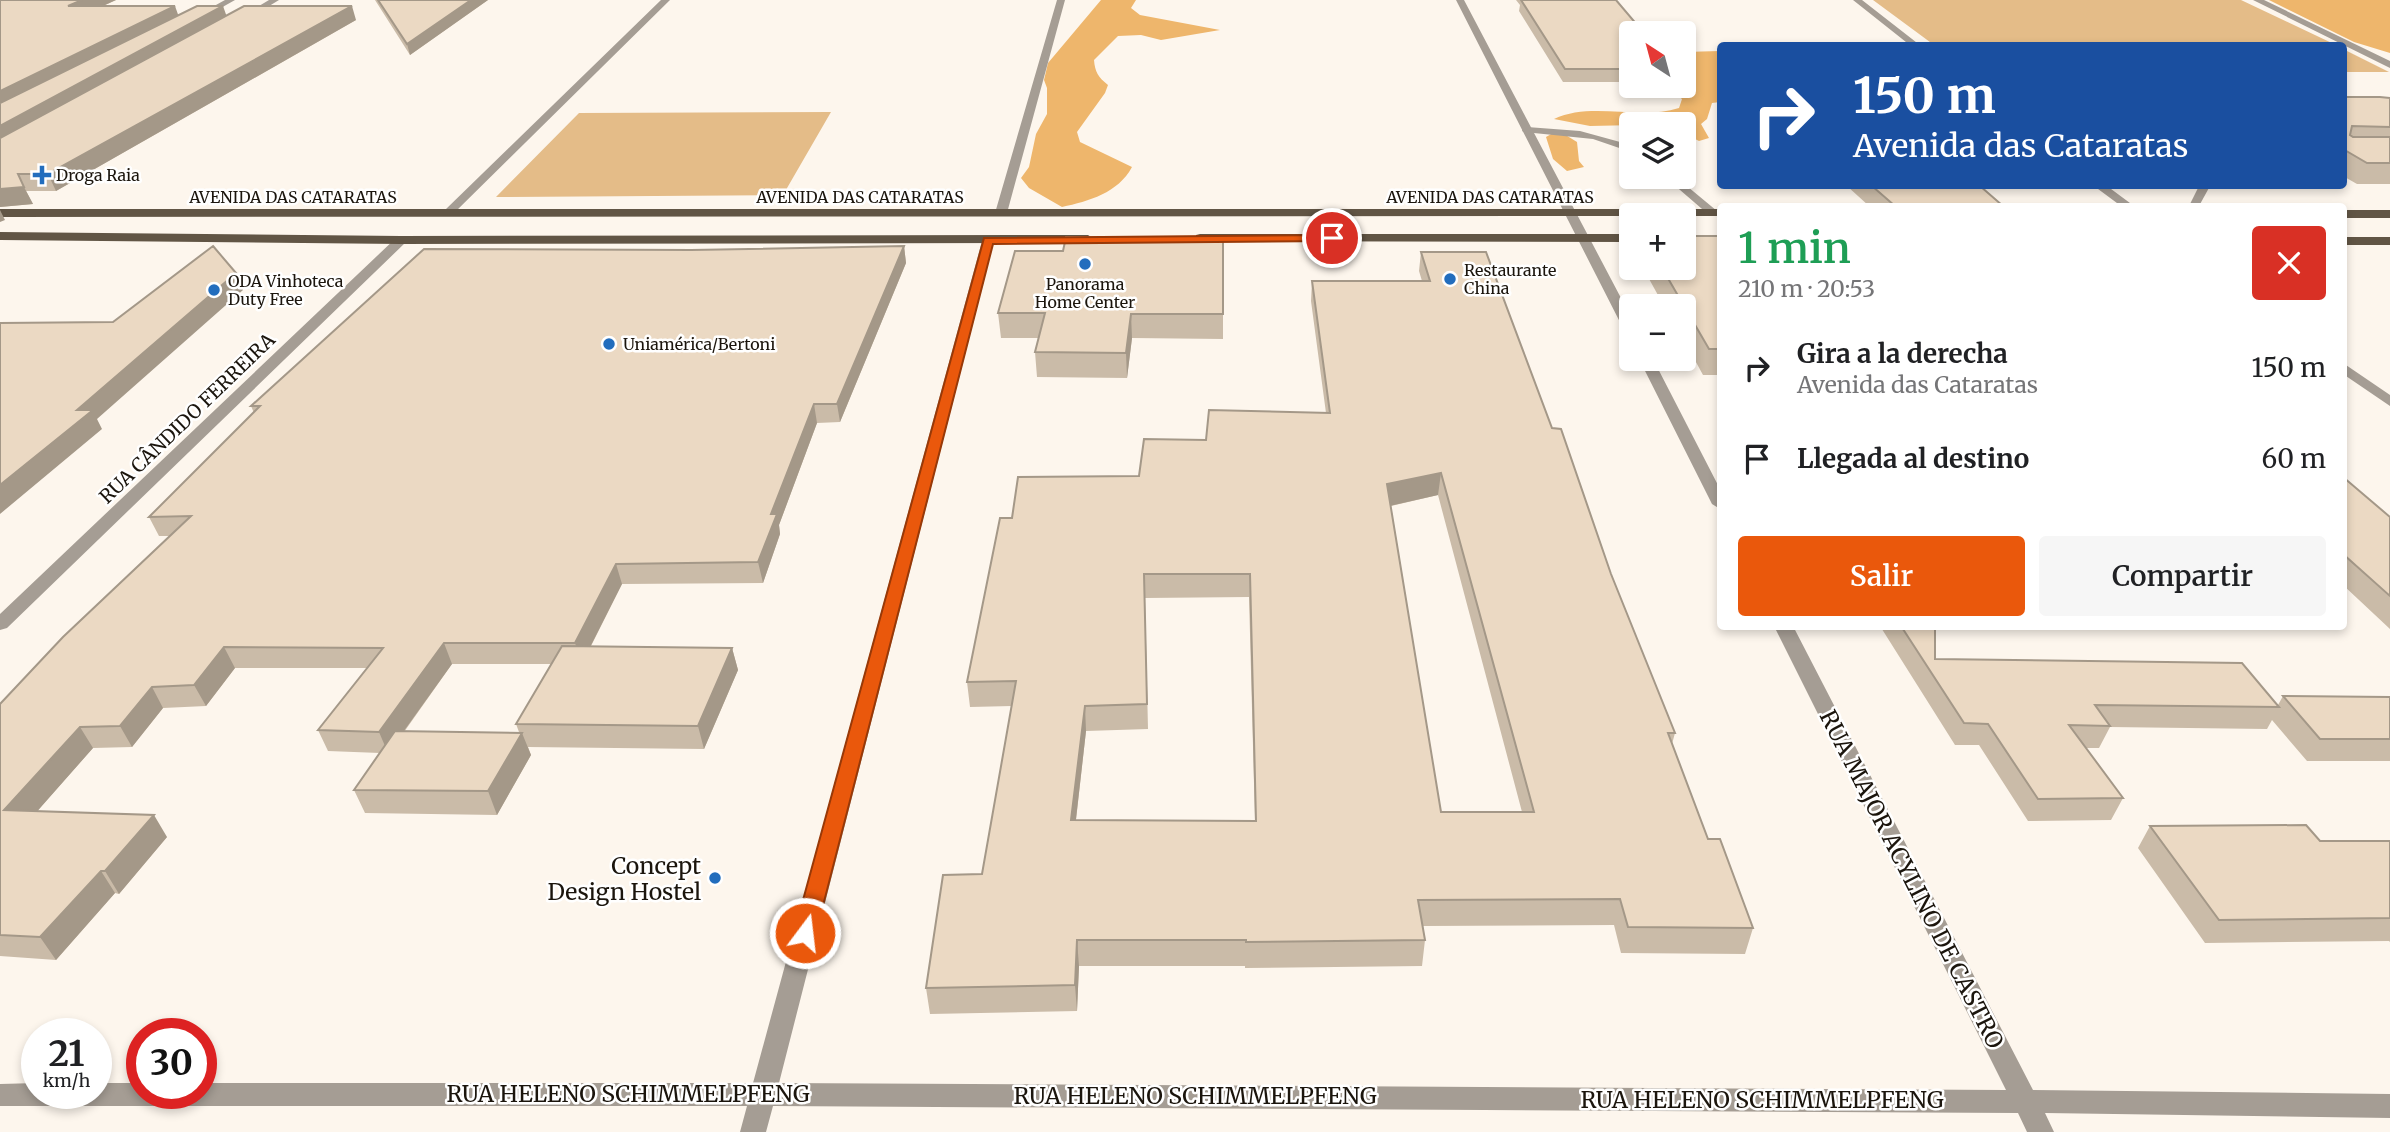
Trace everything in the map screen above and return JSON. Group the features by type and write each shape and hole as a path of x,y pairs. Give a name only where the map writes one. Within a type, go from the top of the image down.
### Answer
{"main road":[{"name":"AVENIDA DAS CATARATAS","path":"0,213 1717,213"},
{"path":"2347,214 2390,214"},
{"path":"0,236 401,240 1097,239"},
{"path":"1192,238 1619,238"},
{"path":"2347,240 2390,241"}],"street":[{"path":"195,18 231,0"},
{"path":"239,20 275,0"},
{"path":"449,212 666,0"},
{"path":"1001,213 1061,0"},
{"path":"1460,0 1619,307"},
{"path":"1857,0 1912,42"},
{"path":"2257,0 2343,42"},
{"path":"2347,44 2390,65"},
{"path":"1527,130 1574,133 1619,145"},
{"path":"1686,189 1717,213"},
{"path":"2104,189 2124,203"},
{"name":"RUA CÂNDIDO FERREIRA","path":"0,624 401,240"},
{"path":"752,1132 988,241"},
{"path":"2347,370 2390,402"},
{"path":"1652,371 1717,499"},
{"name":"RUA MAJOR ACYLINO DE CASTRO","path":"1785,630 2041,1132"},
{"name":"RUA HELENO SCHIMMELPFENG","path":"0,1095 763,1093 2390,1106"}],"shaded area":[{"path":"1101,0 1136,0 1131,8 1140,15 1220,30 1161,40 1141,35 1118,36 1094,60 1098,74 1108,85 1077,132 1080,142 1132,167 1111,190 1092,199 1062,207 1029,188 1021,178 1029,167 1036,134 1047,114 1047,88 1044,80 1048,63"},
{"path":"1873,0 2241,0 2330,42 1930,42"},
{"path":"2269,0 2390,0 2390,53 2354,42"},
{"path":"1717,51 1717,102 1712,103 1707,119 1701,124 1709,138 1696,140 1696,112 1656,112 1679,108 1682,99 1696,98 1696,52"},
{"path":"2347,51 2389,72 2347,72"},
{"path":"1600,111 1624,112 1619,112 1619,125 1590,126 1554,119 1569,114"},
{"path":"831,112 783,195 496,197 579,113"},
{"path":"1553,133 1564,134 1577,142 1579,161 1584,167 1567,171 1553,159 1546,137"}],"building":[{"path":"0,0 82,0 68,6 175,6 0,91"},
{"path":"378,0 471,0 407,44"},
{"path":"1521,0 1616,0 1634,21 1619,21 1619,69 1565,69"},
{"path":"197,6 223,6 0,126 0,103"},
{"path":"244,6 352,6 48,174 18,174 24,187 0,189 0,138"},
{"path":"2347,97 2390,98 2390,127 2352,126 2350,135 2353,137 2390,137 2390,163 2367,163 2347,151"},
{"path":"1875,189 1983,189 2000,203 1892,203"},
{"path":"1696,236 1717,236 1717,349 1709,349 1696,327 1696,294 1677,294 1669,280 1696,280"},
{"path":"1066,237 1223,238 1223,314 1131,314 1126,353 1035,352 1045,313 998,313 1015,251 1063,251"},
{"path":"213,246 236,273 77,410 93,410 0,485 0,323 113,322"},
{"path":"904,246 837,404 814,404 771,514 777,514 758,562 616,564 575,643 444,643 379,732 318,730 383,648 224,647 194,685 152,687 120,726 80,727 4,810 154,815 105,871 101,871 40,937 0,935 0,704 63,637 191,516 149,517 260,406 251,406 424,249 691,250"},
{"path":"1421,252 1486,252 1552,428 1561,429 1611,574 1675,733 1668,733 1708,839 1720,839 1753,928 1628,927 1620,899 1418,900 1425,940 1077,940 1075,985 926,988 943,875 982,874 1016,681 967,682 1000,518 1012,518 1018,477 1139,476 1144,439 1206,440 1209,410 1330,413 1312,281 1430,281","holes":["1441,473 1534,812 1441,812 1387,484","1144,574 1250,574 1256,821 1071,820 1085,706 1147,704"]},
{"path":"2347,480 2390,517 2390,596 2347,558"},
{"path":"1904,630 1935,630 1935,659 2242,663 2279,707 2095,705 2110,726 2069,725 2123,798 2038,799 1988,724 1964,723"},
{"path":"562,646 732,648 698,726 516,724"},
{"path":"2283,696 2390,697 2390,739 2320,739"},
{"path":"395,731 522,733 488,791 354,790"},
{"path":"2306,825 2320,841 2390,841 2390,918 2219,920 2150,826"}],"place":[{"name":"Droga Raia","path":"42,175"},
{"name":"Panorama Home Center","path":"1085,264"},
{"name":"Restaurante China","path":"1450,279"},
{"name":"ODA Vinhoteca Duty Free","path":"214,290"},
{"name":"Uniamérica/Bertoni","path":"609,344"},
{"name":"Concept Design Hostel","path":"715,878"}],"route":[{"path":"805,933 988,241 1332,238"}]}
